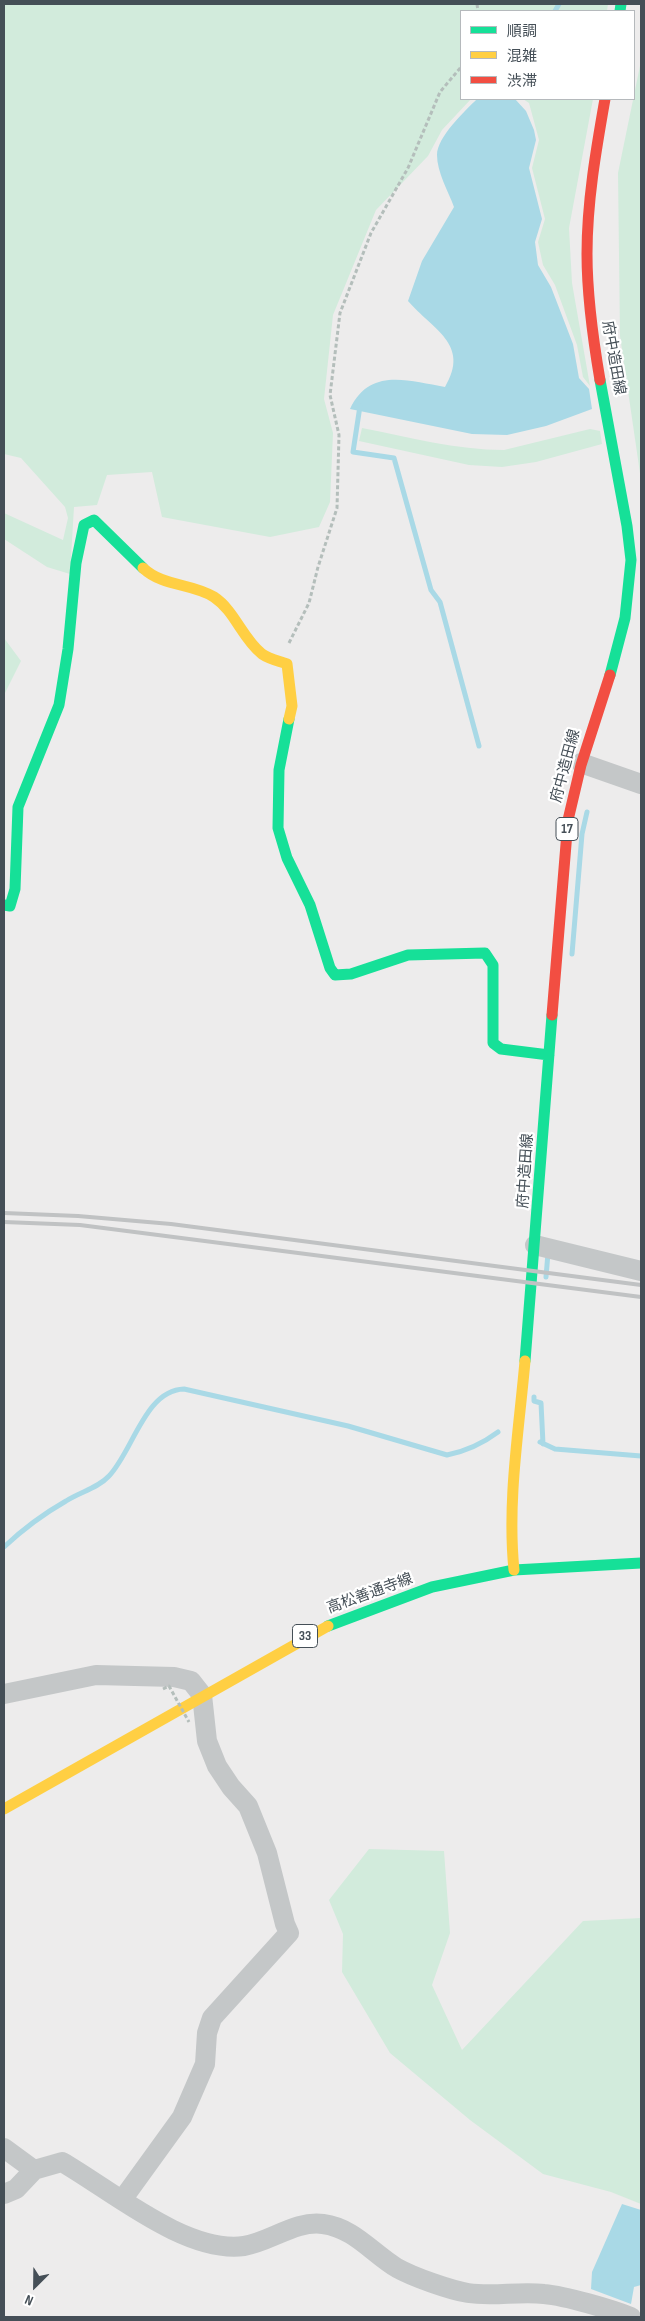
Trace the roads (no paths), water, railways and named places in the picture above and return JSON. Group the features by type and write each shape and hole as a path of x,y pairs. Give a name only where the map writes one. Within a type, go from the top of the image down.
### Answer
{"main road":[{"name":"府中造田線","path":"514,1570 511,1542 512,1498 536,1245 565,839 570,804 581,763 621,638 628,608 631,570 627,528 590,309 585,240 590,186 605,100"},
{"path":"4,905 10,906 15,889 15,844 18,807 59,705 68,649 76,563 84,525 94,520 153,577 165,583 191,588 214,598 227,609 262,655 287,664 292,706 279,770 278,828 287,858 310,904 330,968 335,975 345,976 375,967 396,957 418,954 485,953 493,965 493,1042 501,1049 549,1056"},
{"name":"高松善通寺線","path":"4,1809 316,1631 374,1607 432,1587 514,1570 641,1564"}],"street":[{"path":"581,763 641,784"},
{"path":"536,1245 641,1271"},
{"path":"4,1694 96,1675 174,1676 191,1681 202,1695 207,1741 217,1766 231,1787 248,1806 267,1854 289,1934 212,2018 207,2034 205,2064 182,2118 122,2200"},
{"path":"4,2148 34,2170"},
{"path":"4,2194 16,2189 34,2170 62,2162 151,2218 213,2245 245,2246 306,2224 323,2224 358,2238 397,2268 453,2290 470,2293 544,2294 631,2317"}],"water":[{"path":"476,100 516,100 526,111 536,140 529,168 542,219 535,242 538,265 551,287 573,344 579,378 589,389 592,409 546,426 507,435 472,434 350,409 358,396 368,387 379,382 404,380 445,387 452,372 454,359 451,348 445,338 408,301 422,261 454,207 443,181 437,155 438,148 446,133"},
{"path":"622,2204 641,2210 641,2285 634,2287 631,2304 591,2289 592,2272"}],"waterway":[{"path":"556,10 559,4"},
{"path":"360,406 353,452 394,458 431,590 440,602 479,746"},
{"path":"572,954 582,834 587,812"},
{"path":"546,1277 548,1253"},
{"path":"4,1547 50,1511 105,1480 118,1465 149,1410 171,1392 184,1389 348,1426 447,1455 474,1446 498,1432"},
{"path":"534,1397 534,1401 541,1403 543,1444"},
{"path":"540,1442 555,1449 641,1456"}],"railway":[{"path":"4,1213 78,1216 171,1224 641,1285"},
{"path":"4,1222 80,1225 641,1297"}]}
